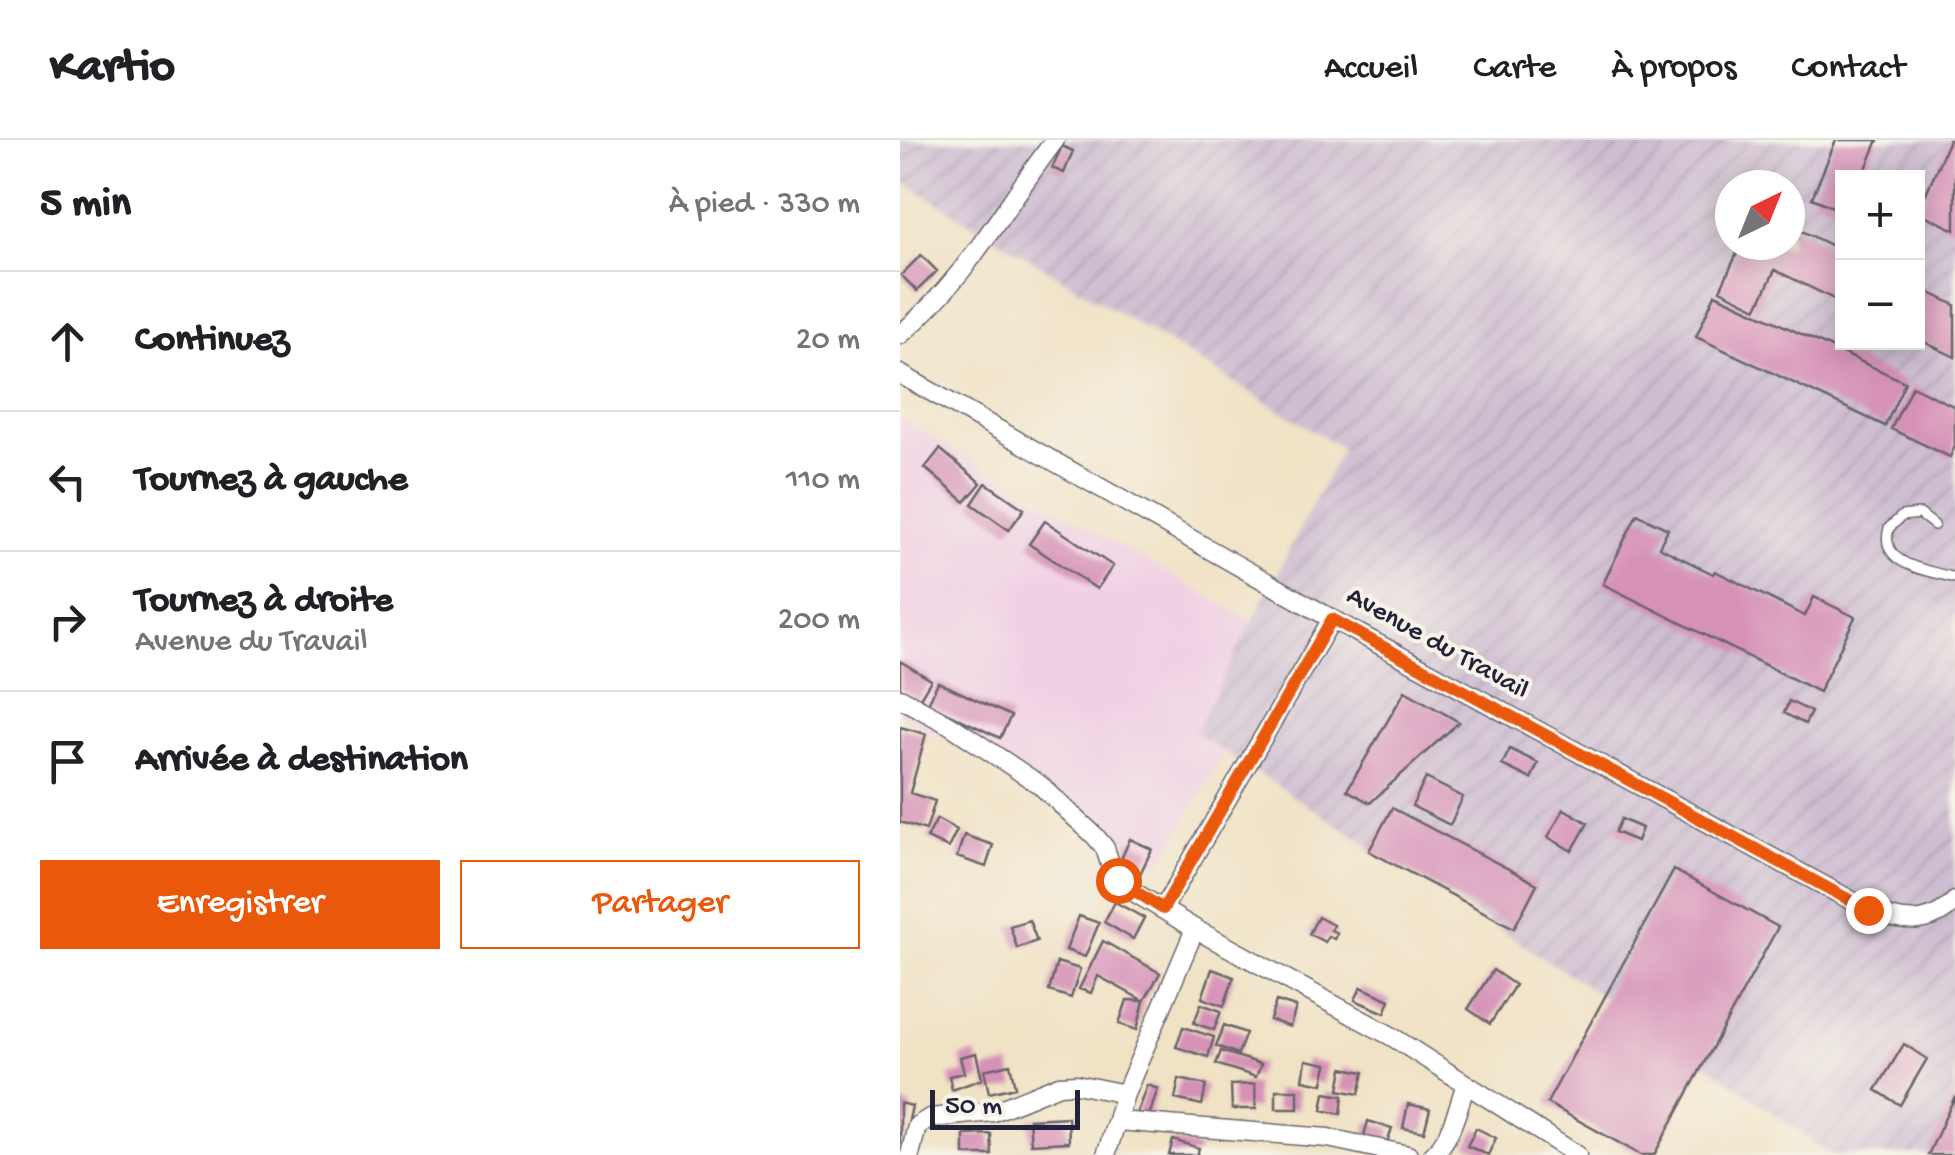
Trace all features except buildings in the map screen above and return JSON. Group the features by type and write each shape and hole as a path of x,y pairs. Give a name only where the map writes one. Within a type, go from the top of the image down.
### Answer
{"street":[{"path":"900,335 972,261 1055,140"},
{"name":"Avenue du Travail","path":"900,374 1332,619 1868,910 1910,922 1940,915 1955,901"},
{"path":"1163,909 1332,619"},
{"path":"900,698 950,725 1040,785 1096,836 1118,880 1195,929 1391,1036 1578,1155"},
{"path":"1106,1155 1125,1094 1195,929"},
{"path":"906,1155 918,1126 930,1118 987,1114 1060,1084 1125,1094"},
{"path":"1432,1155 1438,1152 1446,1136 1466,1084"},
{"path":"1118,1121 1328,1138 1408,1155"}],"lane":[{"path":"1934,525 1920,514 1902,516 1889,528 1887,546 1901,562 1955,578"}],"shaded area":[{"path":"900,140 1955,140 1955,1155 1831,1155 1694,1055 1195,733 1342,448 900,180"},
{"path":"900,419 1287,642 1160,865 900,714"}],"route":[{"path":"1118,880 1163,909 1332,619 1868,910"}]}
